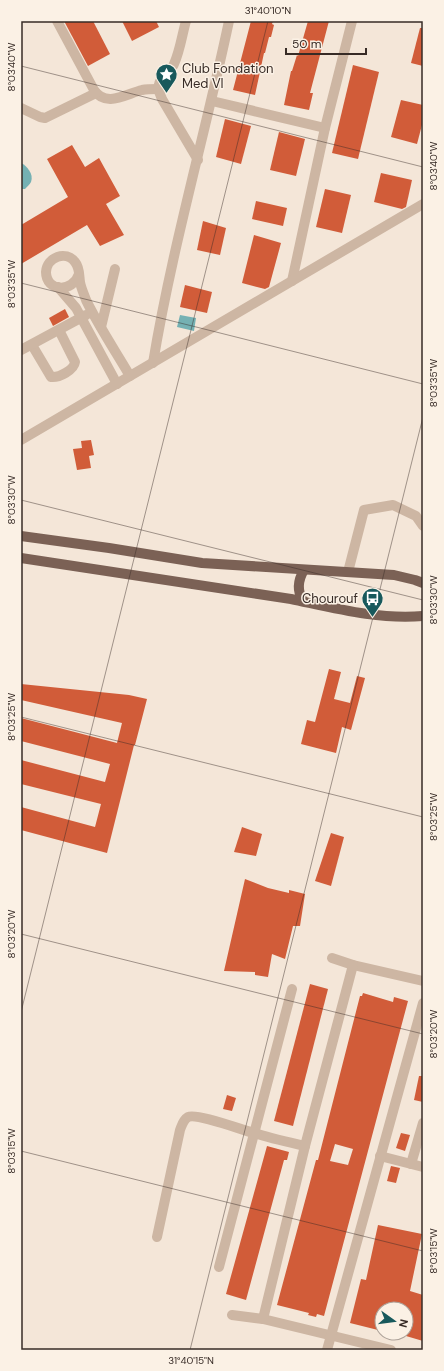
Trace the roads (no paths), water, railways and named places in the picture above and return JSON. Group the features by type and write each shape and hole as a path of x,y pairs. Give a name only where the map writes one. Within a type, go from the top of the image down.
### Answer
{"main road":[{"path":"21,536 202,563 394,575 422,584"},
{"path":"21,558 303,601 336,609 371,614 419,617 423,609"},
{"path":"303,601 299,592 300,576 304,570"}],"street":[{"path":"57,21 96,93 103,98 113,100 144,89 158,89"},
{"path":"186,21 174,65 162,78 158,89 162,99 198,160"},
{"path":"153,363 162,312 212,102 229,21"},
{"path":"292,281 325,128 352,21"},
{"path":"21,108 45,118 96,93"},
{"path":"212,102 325,128"},
{"path":"21,440 423,204"},
{"path":"117,384 82,317 71,300 50,281 46,271 47,266 54,258 59,256 69,257 77,264 83,293 130,376"},
{"path":"102,327 115,269"},
{"path":"58,287 69,287 77,280 79,274"},
{"path":"21,350 92,311"},
{"path":"32,345 51,377 55,378 73,368 76,362 59,330"},
{"path":"348,572 364,510 393,505 416,516 423,526"},
{"path":"332,958 353,965 423,981"},
{"path":"263,1319 305,1146 353,965"},
{"path":"219,1267 292,989"},
{"path":"327,1350 423,1004"},
{"path":"157,1237 180,1130 183,1121 188,1117 196,1117 255,1134 305,1146"},
{"path":"412,1164 423,1123"},
{"path":"380,1156 423,1167"},
{"path":"232,1315 263,1319 391,1350"}],"water":[{"path":"21,163 28,168 32,176 31,182 25,189 21,189"},
{"path":"180,315 196,318 194,331 177,327"}],"place":[{"name":"Club Fondation Med VI","path":"167,94"},
{"name":"Chourouf","path":"373,618"}]}
